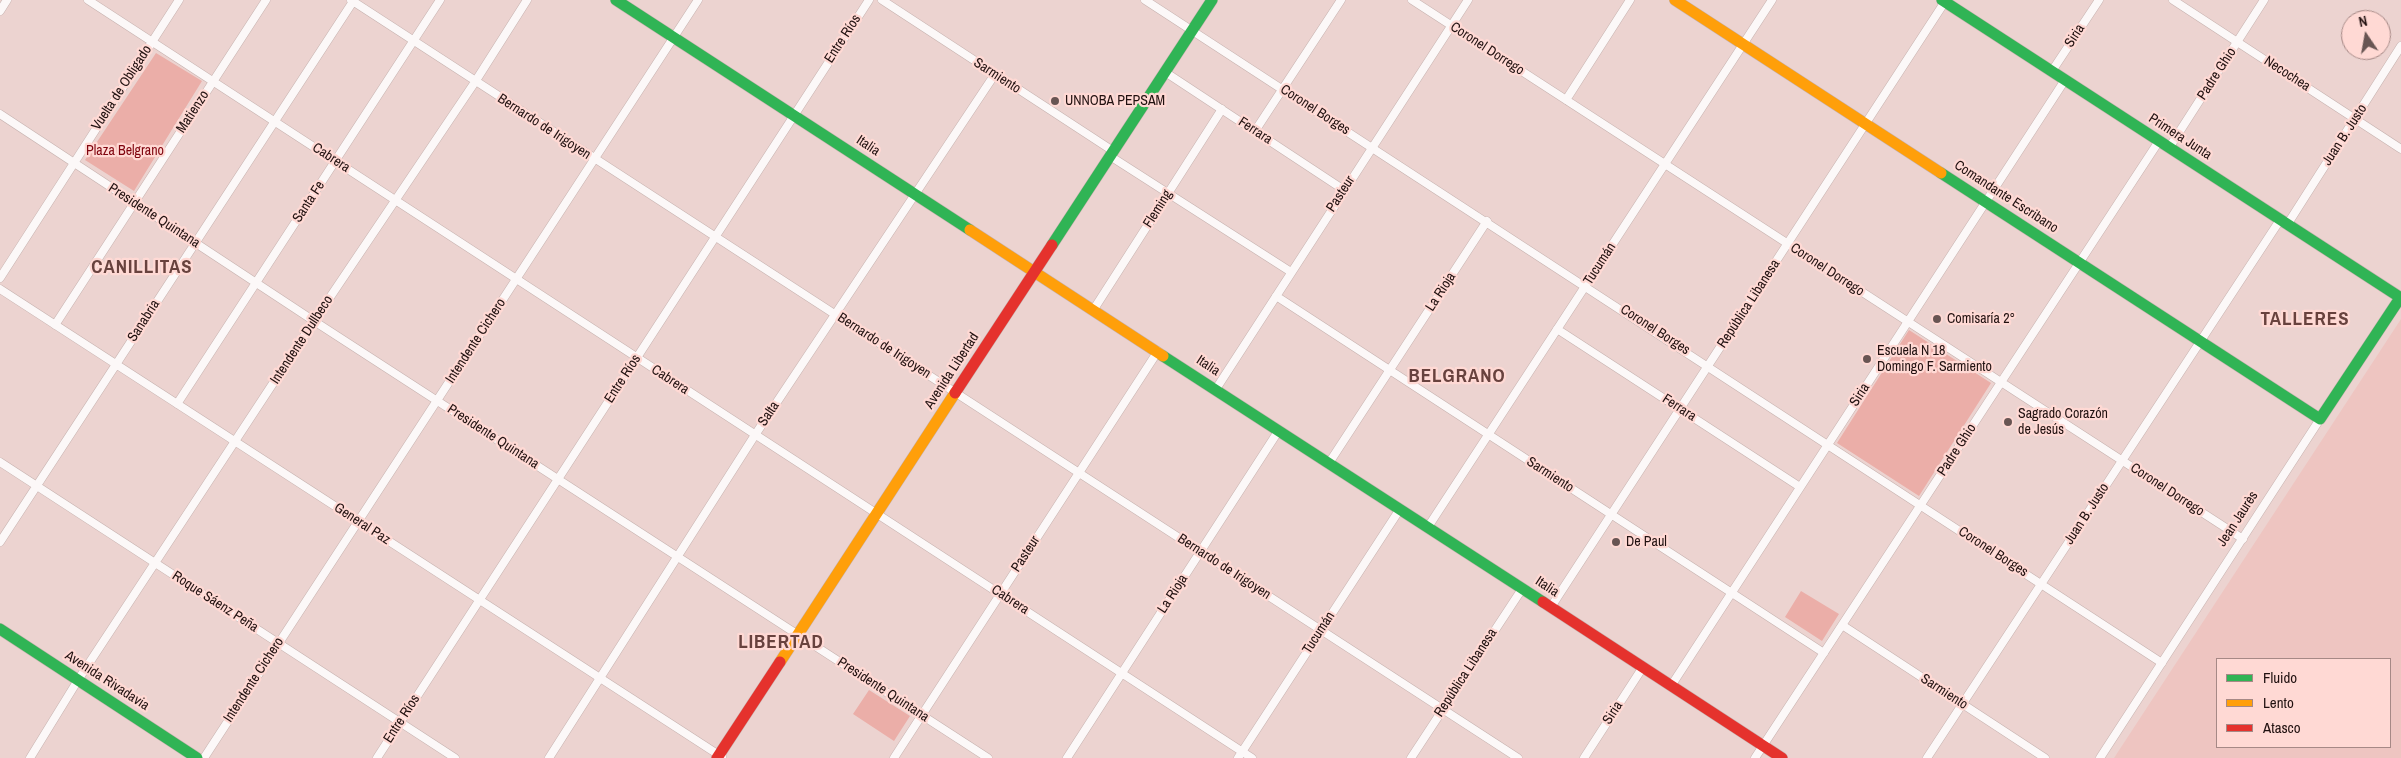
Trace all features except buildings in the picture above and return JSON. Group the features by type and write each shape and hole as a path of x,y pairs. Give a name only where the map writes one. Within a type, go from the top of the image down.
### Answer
{"main road":[{"name":"Italia","path":"616,0 1782,758"},
{"name":"Avenida Libertad","path":"720,757 798,634 1212,0"},
{"name":"Comandante Escribano","path":"1675,0 2320,420"},
{"name":"Primera Junta","path":"1944,1 2401,297"},
{"name":"Jean Jaurès","path":"2320,420 2401,297"},
{"name":"Avenida Rivadavia","path":"0,629 197,758"}],"street":[{"path":"0,11 8,0"},
{"name":"Cabrera","path":"88,0 755,436 1122,673 1240,755 1252,758"},
{"name":"Vuelta de Obligado","path":"0,278 179,0"},
{"name":"Matienzo","path":"55,325 266,0"},
{"name":"Bernardo de Irigoyen","path":"353,0 475,82 1518,758"},
{"name":"Sanabria","path":"0,542 353,0"},
{"name":"Santa Fe","path":"177,404 440,0"},
{"name":"Intendente Dullbeco","path":"30,758 78,680 314,321 475,82 527,0"},
{"name":"Intendente Cichero","path":"204,758 698,0"},
{"name":"Entre Ríos","path":"377,758 869,0"},
{"name":"Sarmiento","path":"882,0 995,74 1168,194 1291,272"},
{"name":"Coronel Borges","path":"1145,0 1586,285 2162,662"},
{"path":"1255,131 1341,0"},
{"name":"Coronel Dorrego","path":"1412,0 2243,539"},
{"name":"Pasteur","path":"1216,389 1468,0"},
{"path":"1566,100 1630,0"},
{"name":"Tucumán","path":"1428,527 1772,0"},
{"name":"Siria","path":"2052,71 2099,0"},
{"name":"Necochea","path":"2173,0 2401,149"},
{"name":"Padre Ghio","path":"1755,758 2080,263 2237,42 2264,0"},
{"name":"República Libanesa","path":"1551,607 1944,1"},
{"name":"Juan B. Justo","path":"1927,758 2200,341 2355,119 2401,46"},
{"name":"Ferrara","path":"1165,72 1344,190"},
{"name":"Salta","path":"549,758 755,436 995,74"},
{"name":"Siria","path":"1671,686 2065,80"},
{"name":"Fleming","path":"1094,309 1222,109"},
{"name":"Presidente Quintana","path":"0,114 314,321 988,758"},
{"name":"La Rioja","path":"1330,463 1487,221"},
{"name":"General Paz","path":"0,289 720,757"},
{"name":"Sarmiento","path":"1276,296 1824,653"},
{"name":"Ferrara","path":"1557,329 1800,487"},
{"name":"Pasteur","path":"894,758 1158,351"},
{"name":"Jean Jaurès","path":"2100,758 2320,420"},
{"name":"La Rioja","path":"1067,758 1279,430"},
{"name":"Roque Sáenz Peña","path":"0,462 455,758"},
{"name":"Tucumán","path":"1240,755 1400,509"},
{"name":"República Libanesa","path":"1411,758 1522,588"},
{"name":"Sarmiento","path":"1842,625 2045,758"},
{"name":"Siria","path":"1584,758 1643,667"}],"shaded area":[{"path":"2401,319 2401,758 2114,758"}],"green space":[{"name":"Plaza Belgrano","path":"156,53 202,81 134,191 85,160"},
{"path":"1909,330 1991,383 1919,496 1837,443"},
{"path":"1801,591 1839,614 1822,641 1785,617"},
{"path":"869,690 910,716 894,741 853,714"}],"traffic: fast":[{"path":"616,0 970,230"},
{"path":"1052,245 1212,0"},
{"path":"1942,0 2401,298"},
{"path":"1941,173 2320,419 2400,298"},
{"path":"1163,356 1543,602"},
{"path":"0,629 197,758"}],"traffic: slow":[{"path":"1675,0 1941,173"},
{"path":"970,230 1163,356"},
{"path":"780,662 955,393"}],"traffic: jam":[{"path":"955,393 1052,245"},
{"path":"1543,602 1782,758"},
{"path":"717,758 780,662"}],"place":[{"name":"UNNOBA PEPSAM","path":"1055,101"},
{"name":"Comisaría 2°","path":"1937,319"},
{"name":"Escuela N 18 Domingo F. Sarmiento","path":"1867,359"},
{"name":"Sagrado Corazón de Jesús","path":"2008,422"},
{"name":"De Paul","path":"1616,542"}],"district":[{"name":"CANILLITAS","path":"142,268"},
{"name":"TALLERES","path":"2305,320"},
{"name":"BELGRANO","path":"1457,377"},
{"name":"LIBERTAD","path":"781,643"}]}
